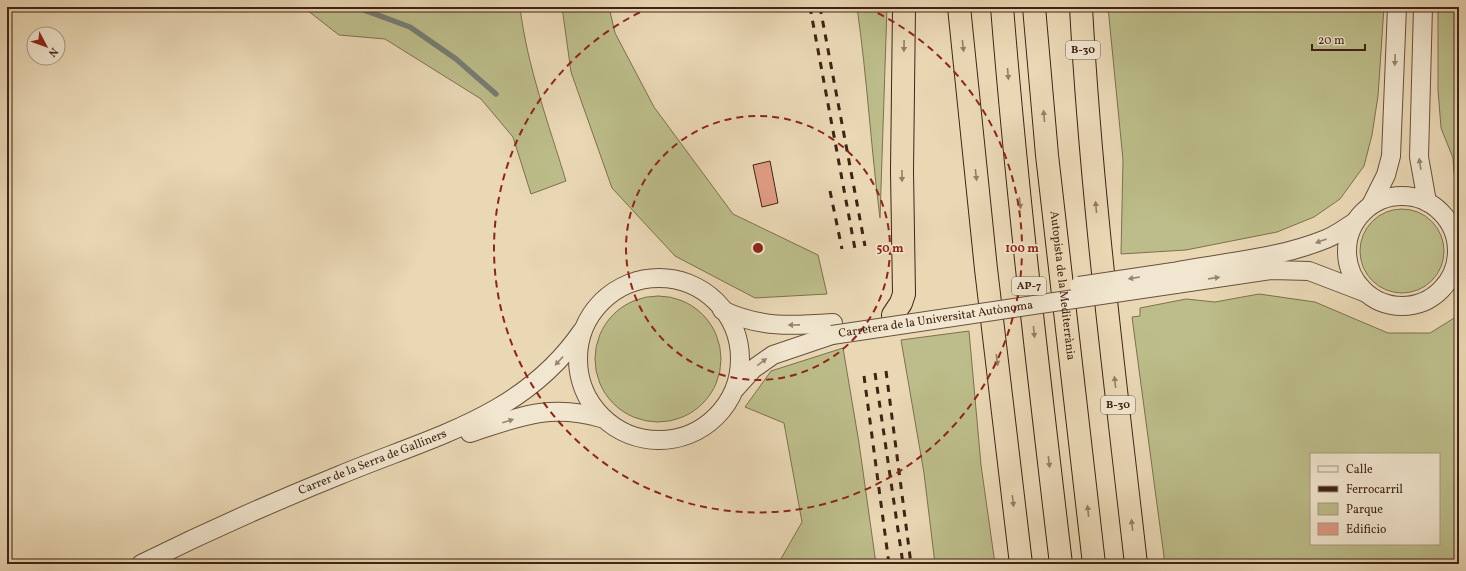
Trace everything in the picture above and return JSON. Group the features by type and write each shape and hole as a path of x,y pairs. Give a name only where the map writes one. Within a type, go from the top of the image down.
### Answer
{"highway":[{"path":"893,315 901,303 904,294 902,171 904,7"},
{"path":"958,7 985,261 1021,564"},
{"path":"998,7 1005,49"},
{"name":"AP-7","path":"1002,7 1037,364 1061,564"},
{"name":"B-30","path":"1081,7 1086,94 1100,245 1136,564"},
{"path":"1086,94 1094,46 1093,7"},
{"name":"Autopista de la Mediterrània","path":"1034,8 1047,155 1094,564"}],"street":[{"path":"1371,205 1387,198 1399,196 1416,198 1427,202 1452,218 1456,242 1456,268 1437,293 1417,304 1400,306 1389,305 1378,301 1364,292 1351,274 1347,258 1347,242 1355,222 1371,205 1386,175 1391,156 1397,7"},
{"path":"1422,7 1419,158 1427,202"},
{"name":"Carretera de la Universitat Autònoma","path":"722,310 743,319 771,325 832,329 1174,278 1301,248 1327,238 1355,222"},
{"name":"Carretera de la Universitat Autònoma","path":"734,389 753,369 773,355 832,329 893,315 1174,278 1272,270 1309,271 1364,292"},
{"name":"Carrer de la Serra de Galliners","path":"141,564 238,518 372,461 467,425 492,412 518,396 556,365 568,351 593,310 612,292 636,280 668,278 693,286 704,292 722,310"},
{"path":"582,330 581,362 584,378 594,407 601,418 610,426 627,436 644,440 679,438 694,432 709,422 727,403 734,389 739,372 738,348 732,326 722,310"},
{"name":"Carrer de la Serra de Galliners","path":"162,564 330,487 400,459 520,417 551,411 581,412 601,418"}],"green space":[{"path":"303,7 520,7 523,29 533,73 566,181 531,194 513,137 481,99 385,39 339,35"},
{"path":"562,7 609,7 615,33 654,107 733,214 818,255 827,294 755,298 675,256 612,188 571,72"},
{"path":"857,7 887,7 880,218 864,60"},
{"path":"1108,7 1384,7 1378,96 1372,135 1364,166 1340,199 1314,217 1277,232 1186,250 1121,254 1123,160"},
{"path":"1438,7 1459,7 1459,184 1454,173 1453,158 1441,128 1438,90"},
{"path":"1394,209 1410,209 1426,216 1437,227 1444,243 1444,259 1441,267 1432,281 1426,286 1410,293 1394,293 1378,286 1367,275 1360,259 1360,243 1367,227 1378,216"},
{"path":"1259,294 1315,302 1388,333 1430,333 1459,315 1459,564 1165,564 1132,317 1140,316 1140,308 1186,299 1215,302"},
{"path":"664,296 688,303 703,314 714,329 720,347 720,371 714,389 703,404 688,415 670,421 652,422 628,415 613,404 602,389 596,371 595,353 602,329 613,314 628,303 646,297"},
{"path":"969,331 981,465 995,564 935,564 924,473 901,340"},
{"path":"843,348 859,443 876,564 778,564 802,522 784,423 745,407 771,371"}],"building":[{"path":"770,161 778,203 762,207 753,165"}],"waterway":[{"path":"356,7 410,27 456,59 496,94"}],"railway":[{"path":"810,7 855,249"},
{"path":"820,7 865,246"},
{"path":"830,191 842,249"},
{"path":"886,371 911,564"},
{"path":"875,373 903,564"},
{"path":"864,376 889,564"}]}
